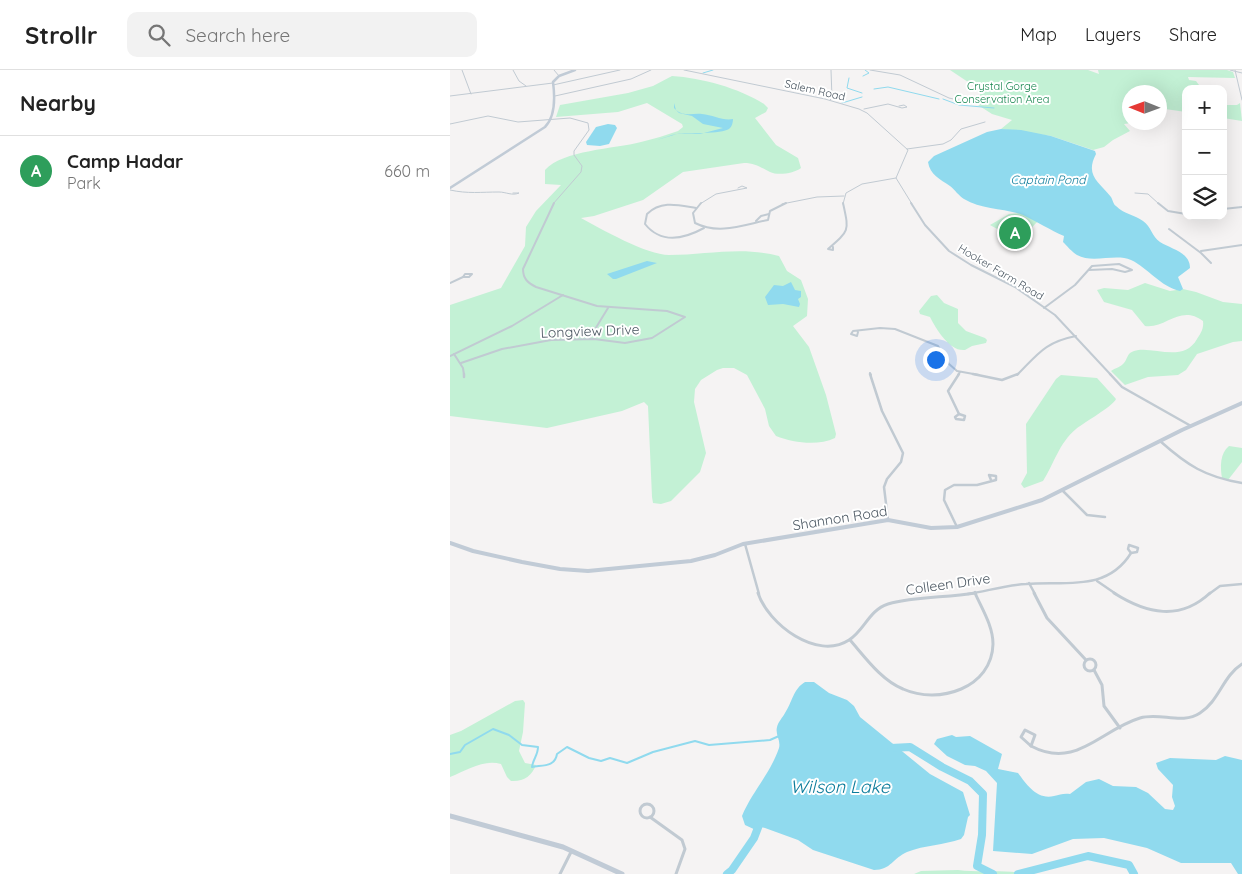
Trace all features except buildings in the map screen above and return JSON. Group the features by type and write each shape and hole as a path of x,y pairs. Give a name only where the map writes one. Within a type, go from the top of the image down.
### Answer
{"street":[{"path":"462,70 470,94"},
{"path":"513,70 519,81 526,86"},
{"path":"554,70 559,76"},
{"path":"450,189 547,125 550,120 555,96 553,84 559,76 575,70"},
{"path":"450,96 553,84 620,70"},
{"path":"555,96 631,79 651,70"},
{"name":"Salem Road","path":"684,70 830,100 862,110 907,148"},
{"path":"830,100 832,98 831,70"},
{"path":"870,70 900,75 956,100"},
{"path":"1230,70 1242,73"},
{"path":"1235,71 1242,100"},
{"path":"862,110 882,104 899,106"},
{"path":"450,124 488,116 518,122 576,119 587,122 590,127 574,148 574,155 582,166 581,172 551,207 523,272 524,278 532,285 587,304 608,308 588,338"},
{"path":"833,247 848,227 843,202 844,196 858,185 896,178 907,155 907,148 943,144 951,140 961,129 985,122"},
{"name":"Hooker Farm Road","path":"896,178 925,225 946,248 971,265 1019,290 1057,317 1122,388 1191,426"},
{"path":"704,228 694,220 693,213 696,208 720,192 738,188"},
{"path":"450,189 472,194 513,193"},
{"path":"1135,193 1148,194 1156,203 1169,212 1182,214"},
{"path":"756,221 761,216 769,214 776,207 830,194 844,196"},
{"path":"696,208 674,204 659,206 647,214 646,224 654,233 676,238 691,236 704,228 723,229 768,220 770,218 769,214"},
{"path":"1227,208 1242,206"},
{"path":"1169,229 1179,238 1201,251 1211,263"},
{"path":"1201,251 1242,246"},
{"path":"1044,308 1075,285 1089,270 1094,265 1112,264 1129,267 1132,270 1125,272 1112,269 1089,270"},
{"path":"450,283 464,277"},
{"path":"450,356 506,330 563,296"},
{"name":"Longview Drive","path":"461,363 502,350 547,340 588,338 625,343 652,338 685,317 667,310 608,308"},
{"path":"858,332 877,328 889,328 930,342 942,349 948,364 960,372 996,380 1011,379 1019,374 1047,344 1076,336"},
{"path":"454,354 461,363 464,377"},
{"path":"870,372 882,412 904,453 901,463 887,479 884,486 888,520"},
{"path":"959,414 948,391 960,372"},
{"name":"Shannon Road","path":"450,543 491,555 580,571 690,561 745,544 888,520 931,528 957,527 1016,509 1062,490 1242,403"},
{"path":"1160,441 1202,474 1219,480 1242,483"},
{"path":"957,527 944,500 943,494 945,490 954,485 977,485 991,480"},
{"path":"1062,490 1087,515 1105,517"},
{"path":"745,544 763,606 779,624 802,641 813,646 830,647 850,640 883,675 905,690 931,696 958,692 978,679 987,666 992,652 990,630 975,592"},
{"name":"Colleen Drive","path":"850,640 873,613 885,605 909,599 954,597 1030,584 1086,583 1097,581 1120,568 1131,552"},
{"path":"1097,581 1126,602 1146,609 1160,611 1174,611 1193,606 1219,586 1242,584"},
{"path":"1030,584 1047,618 1086,660 1095,662 1094,670"},
{"path":"1086,660 1084,663 1085,667 1094,670 1102,685 1104,706 1120,728"},
{"path":"1031,747 1035,735 1025,730 1021,737 1031,747 1043,754 1064,754 1144,717 1182,719 1198,714 1206,708 1231,671 1242,664"},
{"path":"650,817 654,814 654,806 651,803 646,803 641,806 639,814 644,818 650,817 682,840 685,849 676,874"},
{"path":"450,816 572,850 622,874"},
{"path":"560,874 572,850"}],"green space":[{"name":"Crystal Gorge Conservation Area","path":"950,70 1088,70 1099,74 1098,70 1227,70 1233,72 1235,78 1188,77 1189,80 1196,81 1199,85 1182,85 1182,111 1167,109 1167,85 1122,85 1122,130 1130,131 1104,147 1093,150 1051,136 1001,129 1012,120 992,114 978,105 980,104 980,90"},
{"path":"672,76 720,85 743,93 764,104 768,108 766,112 755,118 776,145 798,158 801,168 791,173 777,174 744,163 683,172 643,200 594,216 581,218 624,241 660,254 683,255 738,251 779,256 787,271 801,280 808,299 807,316 793,326 809,347 826,395 836,434 835,438 814,443 798,442 776,436 769,426 765,409 747,375 734,368 717,370 701,380 695,389 694,402 706,453 700,472 671,501 661,504 653,503 652,497 648,406 644,402 622,411 547,428 450,416 450,305 501,288 525,246 526,227 536,211 561,185 545,184 545,170 553,163 576,154 651,140 678,131 683,127 682,124 647,103 618,112 556,117 560,105 628,93 653,86"},
{"path":"1240,103 1242,121 1227,119 1227,105 1237,105"},
{"path":"1020,213 1038,221 1019,241 990,225 1009,214"},
{"path":"1145,283 1170,291 1183,289 1223,302 1242,304 1242,341 1233,342 1197,354 1186,370 1178,375 1148,377 1125,385 1111,371 1123,364 1130,353 1141,350 1184,351 1197,339 1203,326 1203,321 1195,316 1187,315 1153,326 1145,326 1132,310 1104,302 1097,290 1104,288 1128,290"},
{"path":"937,295 944,303 958,309 958,323 966,331 985,338 987,340 986,343 972,346 965,350 959,350 949,344 930,317 920,314 919,311 931,296"},
{"path":"1061,375 1097,378 1116,399 1110,406 1070,435 1061,447 1043,481 1024,488 1021,484 1027,473 1026,424 1056,379"},
{"path":"1229,446 1242,448 1242,462 1228,480 1222,478 1221,465 1222,456"},
{"path":"523,700 525,703 523,732 519,751 525,763 536,765 529,775 523,779 511,781 501,764 488,763 475,766 450,777 450,735 461,731 515,701"},
{"path":"958,870 1027,874 914,874 921,871"}],"water":[{"path":"676,110 682,113 733,119 730,128 725,131 704,133 723,128 703,124 692,116 679,113"},
{"path":"608,124 615,125 617,128 609,144 600,146 587,145 586,142 596,127"},
{"name":"Captain Pond","path":"1001,129 1021,130 1051,136 1095,151 1092,173 1115,205 1122,211 1143,221 1157,240 1187,258 1190,268 1178,277 1183,289 1180,291 1167,286 1137,263 1125,258 1083,258 1071,251 1063,242 1064,236 1023,215 971,203 962,198 931,170 928,162 934,156 987,132"},
{"path":"647,261 657,263 616,279 607,274"},
{"path":"791,282 795,290 801,291 801,297 798,299 799,307 783,304 768,305 765,297 774,285 783,286"},
{"name":"Wilson Lake","path":"805,682 814,682 829,693 847,700 854,706 860,717 930,774 963,792 970,815 961,839 907,852 888,866 874,870 813,850 798,840 765,828 761,827 758,831 745,825 742,816 771,766 779,748 778,725 795,692"},
{"path":"952,735 956,737 970,736 1002,754 998,769 1018,773 1033,790 1042,796 1070,794 1086,782 1099,779 1113,786 1136,787 1148,793 1165,809 1173,810 1175,806 1172,797 1173,785 1158,769 1156,763 1170,758 1216,760 1225,756 1242,760 1242,874 1238,874 1231,863 1181,863 1147,848 1104,838 1073,839 1032,854 993,851 997,783 986,771 975,766 965,765 947,756 934,744 937,739"}],"waterway":[{"path":"703,73 713,70"},
{"path":"863,76 869,73 865,70"},
{"path":"849,78 847,88 862,93"},
{"path":"874,89 888,87 939,99"},
{"path":"842,103 862,97"},
{"path":"943,99 959,105 994,108"},
{"path":"450,754 460,752 465,745 493,729 509,735 522,745 538,747 532,767 551,763 557,754 567,747 589,758 601,761 610,758 627,763 653,752 695,741 709,745 770,740 779,736"},
{"path":"891,748 910,747 942,767 970,781 983,794 982,835 977,866 993,874"},
{"path":"727,874 732,870 754,838 759,825"},
{"path":"1018,874 1088,856 1129,865 1134,874"}],"place":[{"name":"Camp Hadar","path":"1015,233"}]}
